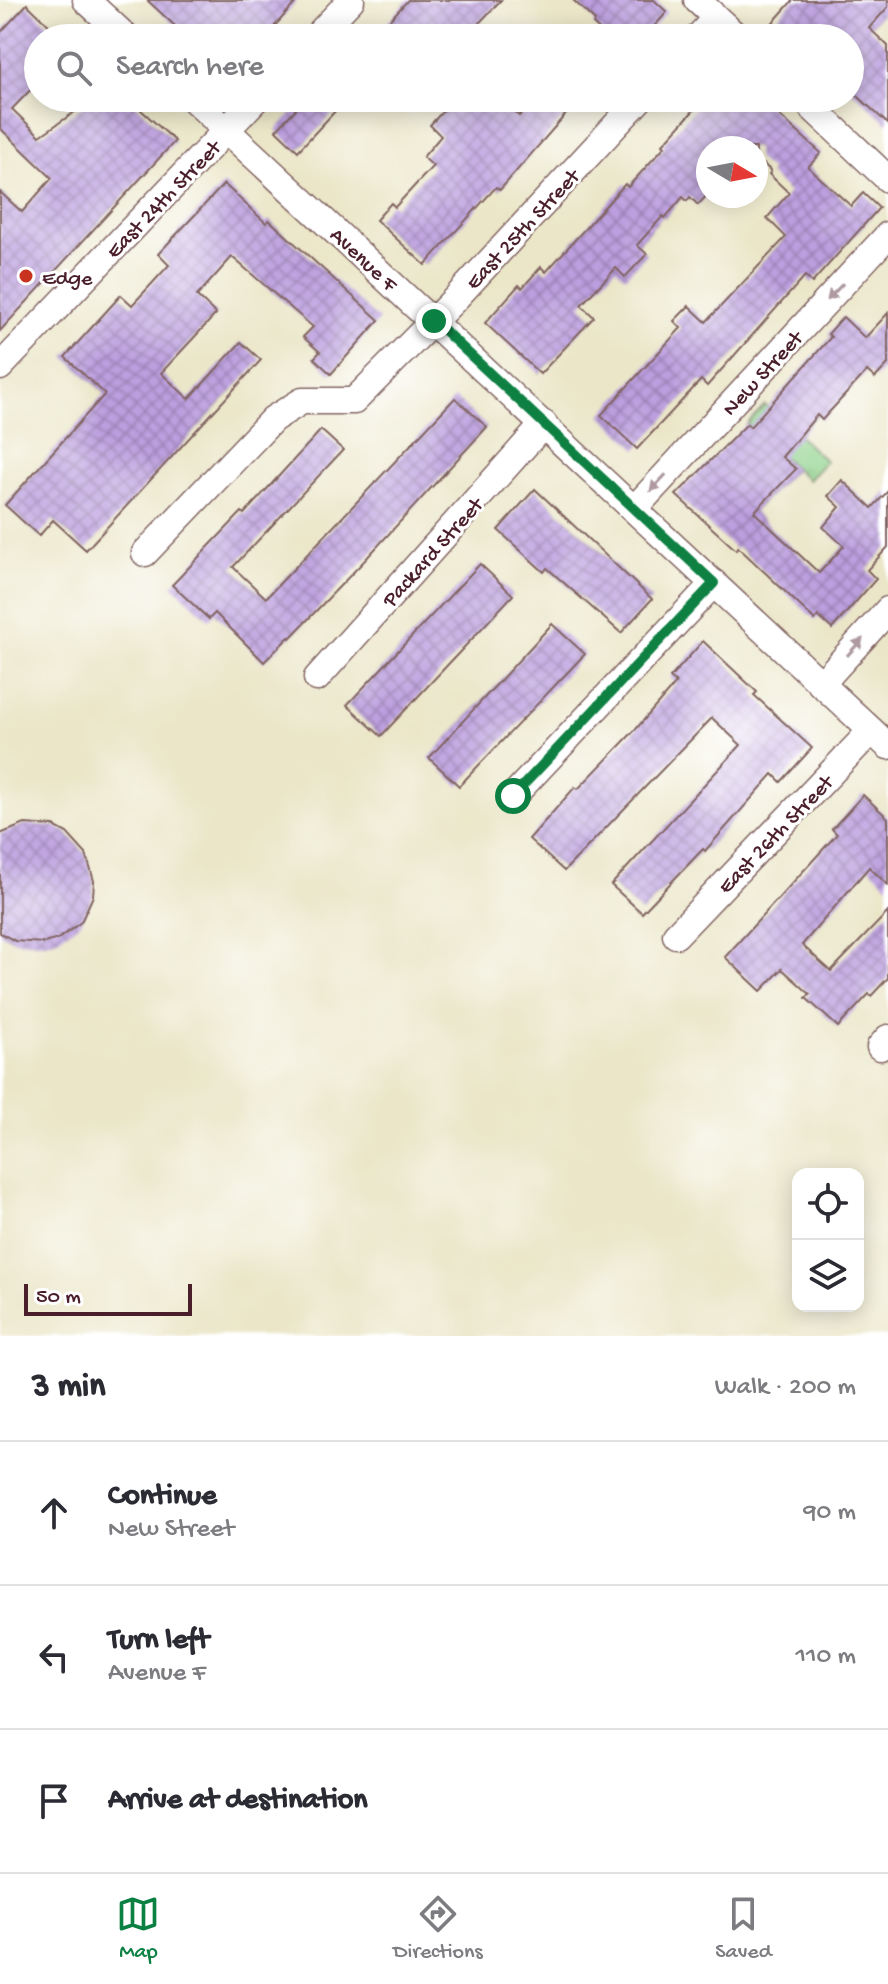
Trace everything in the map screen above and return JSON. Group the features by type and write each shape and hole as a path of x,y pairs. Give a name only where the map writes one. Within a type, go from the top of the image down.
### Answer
{"street":[{"path":"86,0 112,24"},
{"path":"328,24 351,0"},
{"path":"706,9 723,24"},
{"name":"Avenue F","path":"207,112 880,738"},
{"name":"East 24th Street","path":"0,367 243,112"},
{"name":"East 25th Street","path":"145,553 273,419 302,401 354,401 434,321 628,112"},
{"path":"817,112 888,179"},
{"name":"New Street","path":"634,509 888,235"},
{"name":"Packard Street","path":"317,678 544,424"},
{"path":"513,796 714,583"},
{"path":"821,684 888,610"},
{"name":"East 26th Street","path":"676,935 880,738"}],"green space":[{"path":"765,405 826,461 808,480 747,424"}],"building":[{"path":"147,0 298,0 277,24 173,24"},
{"path":"408,0 501,0 478,24 386,24"},
{"path":"573,0 654,0 667,12 656,24 593,24 595,21"},
{"path":"793,0 888,0 888,7 869,28 888,46 888,124 864,102 864,24 772,24"},
{"path":"27,4 48,24 24,24 24,97 12,109 40,136 75,112 143,112 175,141 0,331 0,192 22,212 52,178 0,128 0,33"},
{"path":"293,112 334,112 298,151 276,130"},
{"path":"442,112 515,112 519,116 523,112 568,112 500,190 496,187 425,265 376,220 391,203 395,207 433,166 423,157 441,136 430,125"},
{"path":"692,112 776,112 821,153 808,167 851,206 863,193 879,208 812,283 805,276 707,386 701,380 637,449 601,415 681,328 674,321 689,306 706,322 786,237 767,218 789,193 769,174 768,136 696,136 696,203 690,197 687,201 683,197 637,245 647,254 625,277 616,268 581,305 594,317 540,374 485,323 519,285 522,288 541,267 546,272 625,184 628,187 665,146 663,144"},
{"path":"224,184 266,223 269,220 379,320 331,374 314,358 320,352 303,337 313,327 232,257 197,296 216,314 161,373 189,399 241,342 261,360 86,550 53,520 39,536 5,505 105,394 65,357 121,295 132,305 148,288 169,265 158,254"},
{"path":"888,313 888,364 875,378 867,371 822,420 817,415 782,457 796,469 754,512 819,573 844,546 823,527 840,507 828,496 842,480 872,508 888,491 888,547 867,570 876,579 832,629 818,616 815,620 738,547 736,550 676,495 747,424 750,427 831,337 828,334 843,317 865,338"},
{"path":"455,398 487,427 364,561 264,662 215,613 209,619 172,585 242,512 244,514 321,430 343,450 233,567 266,598"},
{"path":"535,489 652,599 621,633 547,568 544,572 498,530"},
{"path":"480,564 513,595 381,736 347,705"},
{"path":"552,624 585,654 459,786 429,758"},
{"path":"703,641 757,692 754,695 812,748 781,782 773,774 705,851 703,849 642,913 611,885 741,745 712,718 564,871 529,839 575,787 578,789 636,729 676,683 670,678"},
{"path":"863,795 888,818 888,885 869,867 802,945 831,971 888,912 888,978 838,1027 806,998 810,994 782,969 761,991 725,957 837,834 832,829"},
{"path":"25,824 54,826 67,833 86,854 94,881 93,896 81,922 58,939 44,943 15,941 0,933 0,834"}],"place":[{"name":"Edge","path":"26,276"}],"route":[{"path":"434,321 714,583 513,796"}]}
